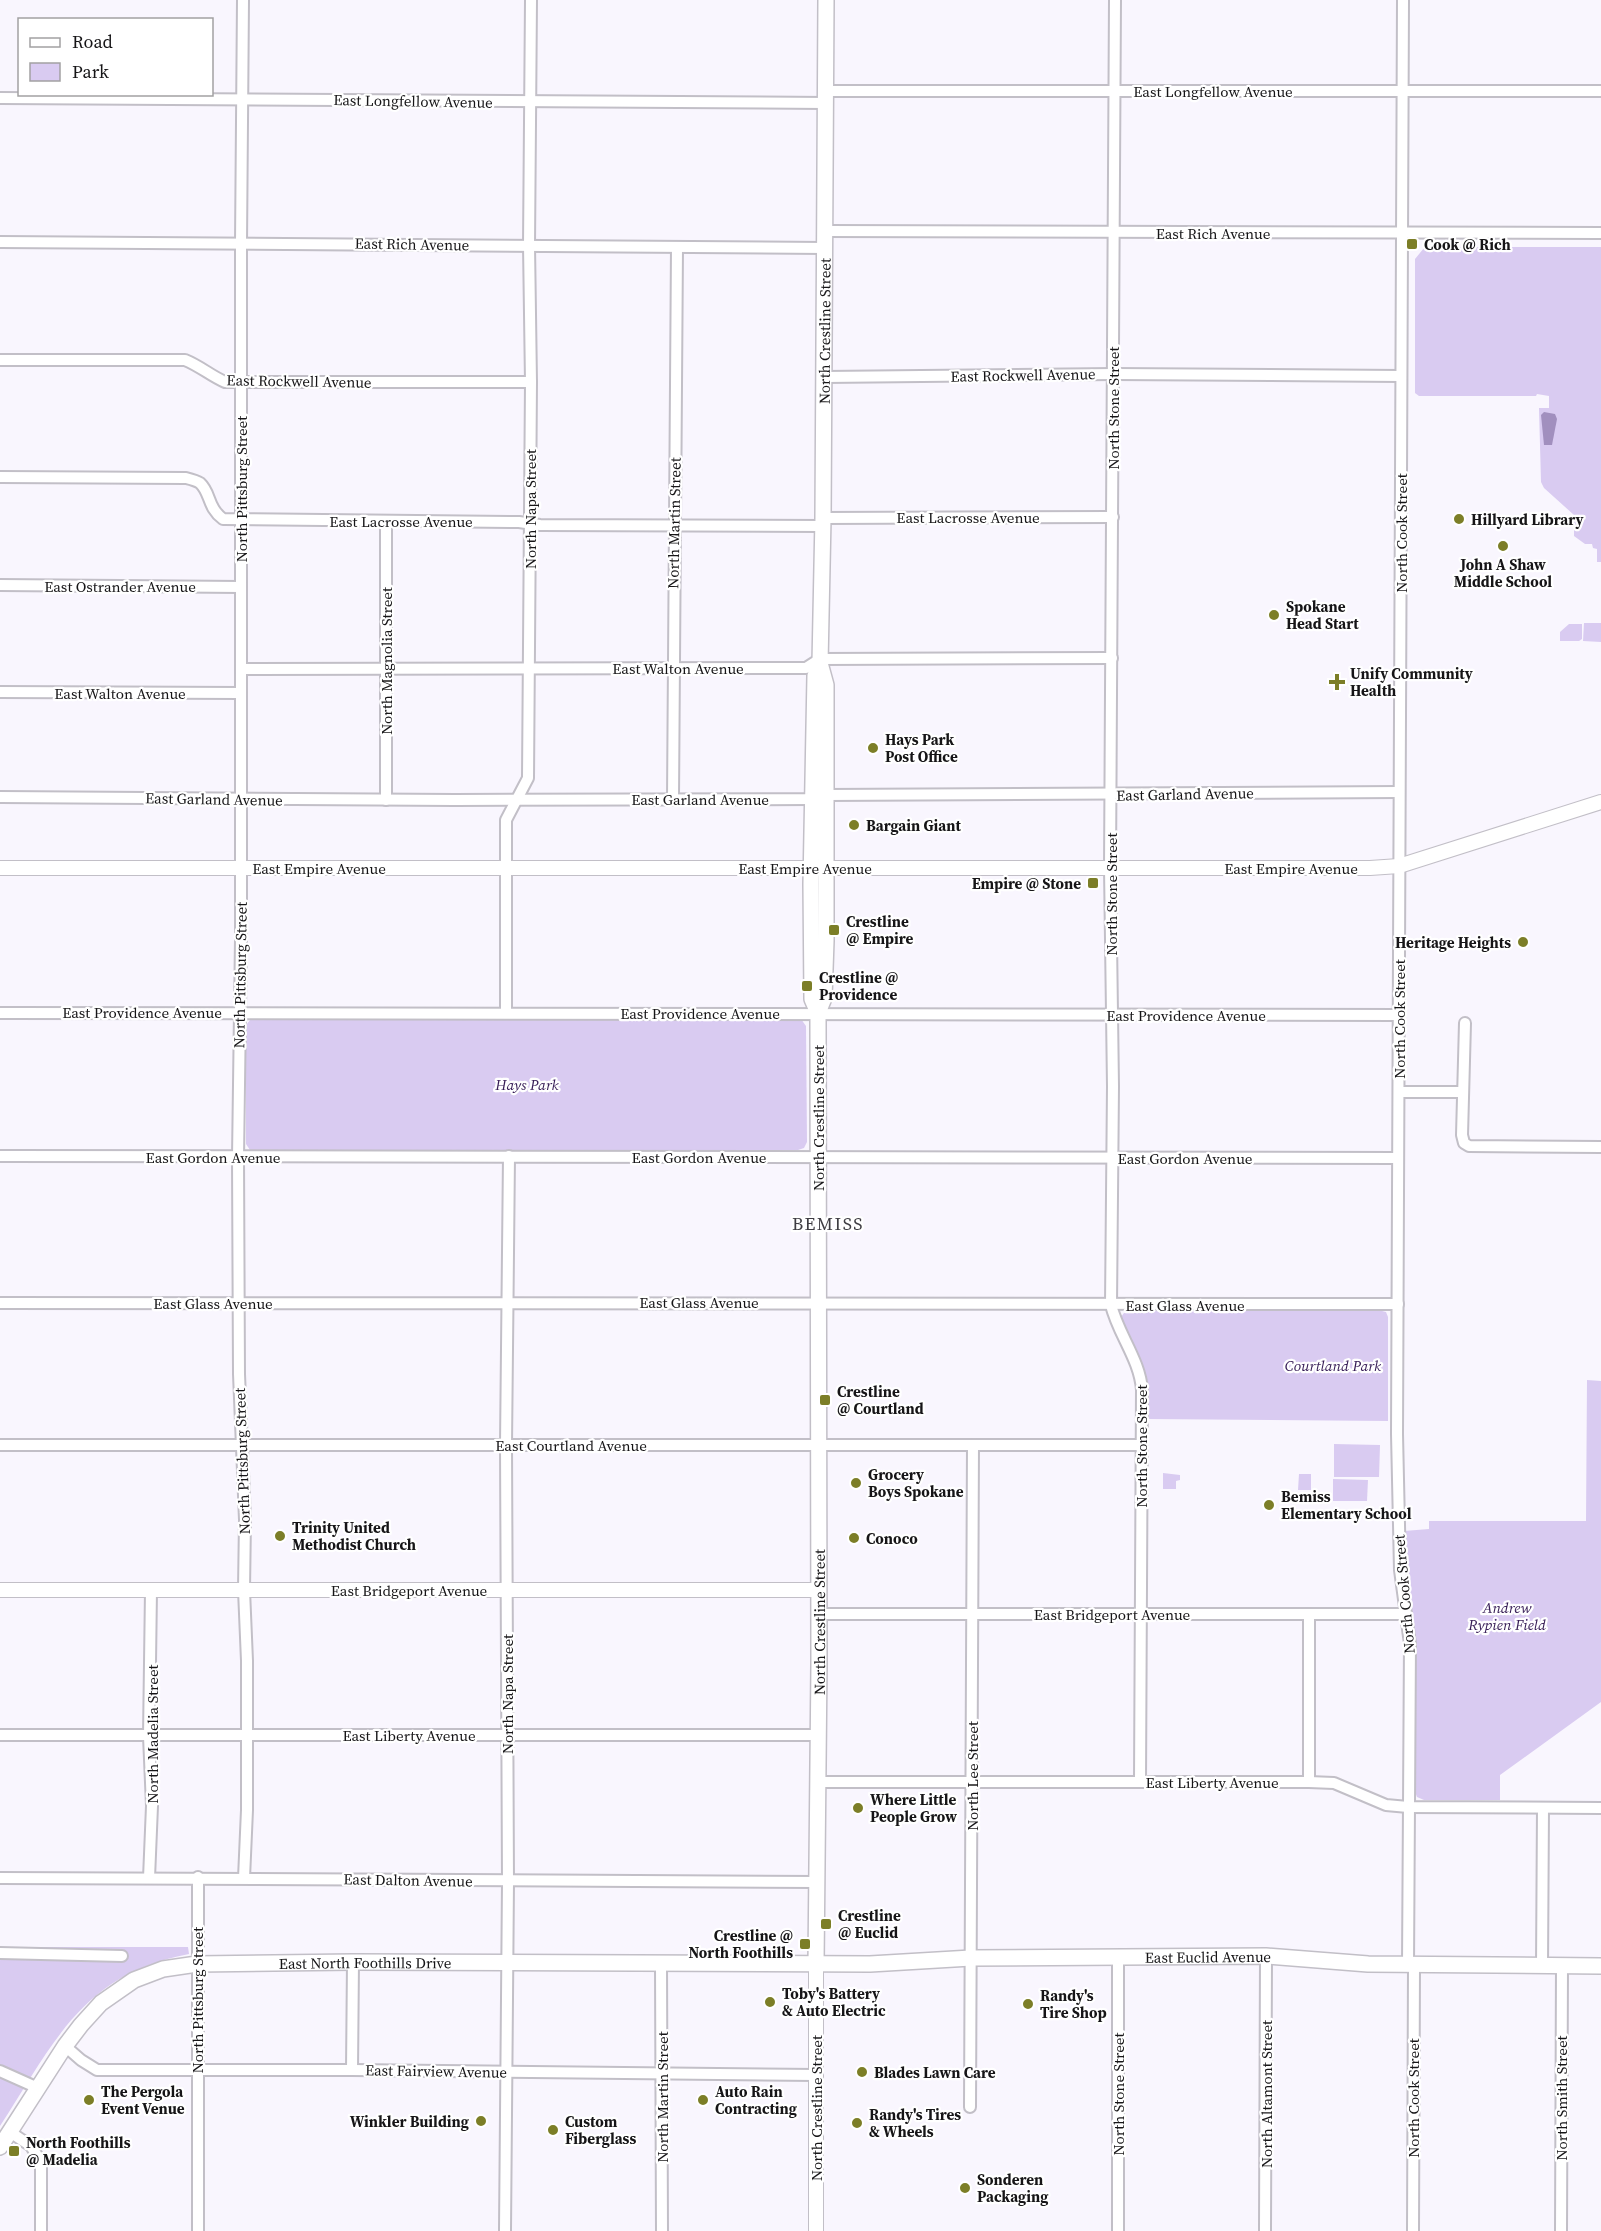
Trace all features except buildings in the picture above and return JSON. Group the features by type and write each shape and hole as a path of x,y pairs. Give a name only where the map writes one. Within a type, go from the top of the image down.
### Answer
{"main road":[{"name":"North Crestline Street","path":"816,1964 818,1013 824,998 819,797 826,685 820,661 825,376 826,0"},
{"name":"East Euclid Avenue","path":"816,1964 870,1964 971,1958 1266,1956 1411,1965 1601,1966"},
{"name":"East North Foothills Drive","path":"0,2147 65,2046 101,2003 134,1980 163,1969 197,1964 353,1962 816,1964"}],"street":[{"name":"North Pittsburg Street","path":"243,0 238,1158 241,1445 245,1520 244,1590 247,1661 247,1810 244,1878"},
{"name":"North Napa Street","path":"506,1013 506,820 528,778 531,0"},
{"name":"North Stone Street","path":"1115,0 1110,868 1111,1305 1114,1321 1141,1377 1140,1782"},
{"name":"North Cook Street","path":"1403,0 1397,1158 1398,1521 1400,1570 1410,1644 1408,1807 1413,2231"},
{"name":"East Longfellow Avenue","path":"0,98 530,103 1113,91 1601,91"},
{"name":"East Rich Avenue","path":"825,231 1601,233"},
{"name":"East Rich Avenue","path":"0,242 825,248"},
{"name":"North Martin Street","path":"673,799 677,247"},
{"name":"East Rockwell Avenue","path":"0,360 185,360 225,382 531,382"},
{"name":"East Rockwell Avenue","path":"825,376 1114,374 1401,376"},
{"name":"East Lacrosse Avenue","path":"0,477 186,478 200,483 213,512 223,519 241,520 674,525 1113,517"},
{"name":"North Magnolia Street","path":"386,521 386,800"},
{"name":"East Ostrander Avenue","path":"0,585 241,586"},
{"name":"East Walton Avenue","path":"241,669 806,668 820,661 1112,658"},
{"name":"East Walton Avenue","path":"0,692 241,693"},
{"name":"East Garland Avenue","path":"0,797 517,800 1399,792"},
{"name":"East Empire Avenue","path":"0,868 1370,868 1399,866 1601,802"},
{"name":"East Providence Avenue","path":"0,1013 1399,1015"},
{"path":"1465,1023 1462,1136 1464,1143 1470,1146 1601,1147"},
{"path":"1399,1092 1463,1092"},
{"name":"East Gordon Avenue","path":"0,1156 1397,1158"},
{"name":"North Napa Street","path":"505,2231 508,1882 506,1302 509,1156"},
{"name":"East Glass Avenue","path":"0,1303 1398,1304"},
{"name":"East Courtland Avenue","path":"0,1445 1141,1445"},
{"name":"North Lee Street","path":"970,2107 973,1445"},
{"name":"East Bridgeport Avenue","path":"0,1590 818,1590"},
{"name":"North Madelia Street","path":"149,1878 152,1806 149,1736 151,1590"},
{"name":"East Bridgeport Avenue","path":"818,1614 1406,1614"},
{"path":"1309,1614 1309,1782"},
{"name":"East Liberty Avenue","path":"0,1735 818,1735"},
{"name":"East Liberty Avenue","path":"818,1782 1309,1782 1334,1783 1386,1805 1408,1807 1601,1808"},
{"path":"1542,1966 1543,1808"},
{"name":"North Pittsburg Street","path":"198,1877 198,2231"},
{"name":"East Dalton Avenue","path":"0,1878 198,1877 508,1882 817,1882"},
{"path":"0,1953 122,1956"},
{"name":"North Stone Street","path":"1118,1956 1118,2231"},
{"name":"North Altamont Street","path":"1265,2231 1266,1956"},
{"path":"352,2070 353,1962"},
{"name":"North Martin Street","path":"661,1963 662,2231"},
{"name":"North Crestline Street","path":"816,1964 816,2231"},
{"name":"North Smith Street","path":"1561,2231 1562,1966"},
{"name":"East Fairview Avenue","path":"65,2046 97,2070 816,2075"},
{"path":"0,2071 38,2088"},
{"path":"10,2132 31,2146 41,2162 41,2231"}],"green space":[{"path":"1601,247 1601,562 1597,562 1597,549 1593,548 1592,544 1585,544 1574,536 1574,515 1544,488 1541,482 1539,408 1549,408 1549,396 1537,394 1536,396 1419,396 1415,393 1415,259 1424,248"},
{"path":"1584,623 1601,623 1601,642 1583,641"},
{"path":"1569,624 1582,624 1582,639 1560,641 1560,632"},
{"name":"Hays Park","path":"251,1019 801,1019 806,1026 807,1142 804,1148 798,1150 250,1150 246,1144 246,1025"},
{"name":"Courtland Park","path":"1131,1307 1146,1310 1386,1312 1388,1317 1388,1421 1147,1419 1147,1383 1120,1318"},
{"name":"Andrew Rypien Field","path":"1587,1380 1601,1381 1601,1702 1500,1775 1500,1800 1424,1800 1417,1797 1414,1789 1414,1650 1404,1531 1429,1529 1429,1521 1586,1521"},
{"path":"1334,1444 1380,1445 1379,1477 1334,1477"},
{"path":"1163,1473 1180,1475 1180,1480 1176,1481 1176,1489 1163,1489"},
{"path":"1299,1474 1311,1474 1311,1490 1298,1490"},
{"path":"1333,1479 1368,1480 1367,1501 1333,1501"},
{"path":"0,1947 188,1947 189,1954 152,1964 122,1978 96,1995 55,2040 0,2126"}],"shaded area":[{"path":"1544,412 1555,414 1557,419 1552,445 1544,445 1541,415"}],"place":[{"name":"Cook @ Rich","path":"1412,244"},
{"name":"Hillyard Library","path":"1459,519"},
{"name":"John A Shaw Middle School","path":"1503,546"},
{"name":"Spokane Head Start","path":"1274,615"},
{"name":"Unify Community Health","path":"1337,682"},
{"name":"Hays Park Post Office","path":"873,748"},
{"name":"Bargain Giant","path":"854,825"},
{"name":"Empire @ Stone","path":"1093,883"},
{"name":"Crestline @ Empire","path":"834,930"},
{"name":"Heritage Heights","path":"1523,942"},
{"name":"Crestline @ Providence","path":"807,986"},
{"name":"Crestline @ Courtland","path":"825,1400"},
{"name":"Grocery Boys Spokane","path":"856,1483"},
{"name":"Bemiss Elementary School","path":"1269,1505"},
{"name":"Trinity United Methodist Church","path":"280,1536"},
{"name":"Conoco","path":"854,1538"},
{"name":"Where Little People Grow","path":"858,1808"},
{"name":"Crestline @ Euclid","path":"826,1924"},
{"name":"Crestline @ North Foothills","path":"805,1944"},
{"name":"Toby's Battery & Auto Electric","path":"770,2002"},
{"name":"Randy's Tire Shop","path":"1028,2004"},
{"name":"Blades Lawn Care","path":"862,2072"},
{"name":"The Pergola Event Venue","path":"89,2100"},
{"name":"Auto Rain Contracting","path":"703,2100"},
{"name":"Winkler Building","path":"481,2121"},
{"name":"Randy's Tires & Wheels","path":"857,2123"},
{"name":"Custom Fiberglass","path":"553,2130"},
{"name":"North Foothills @ Madelia","path":"14,2151"},
{"name":"Sonderen Packaging","path":"965,2188"}],"district":[{"name":"BEMISS","path":"828,1223"}]}
